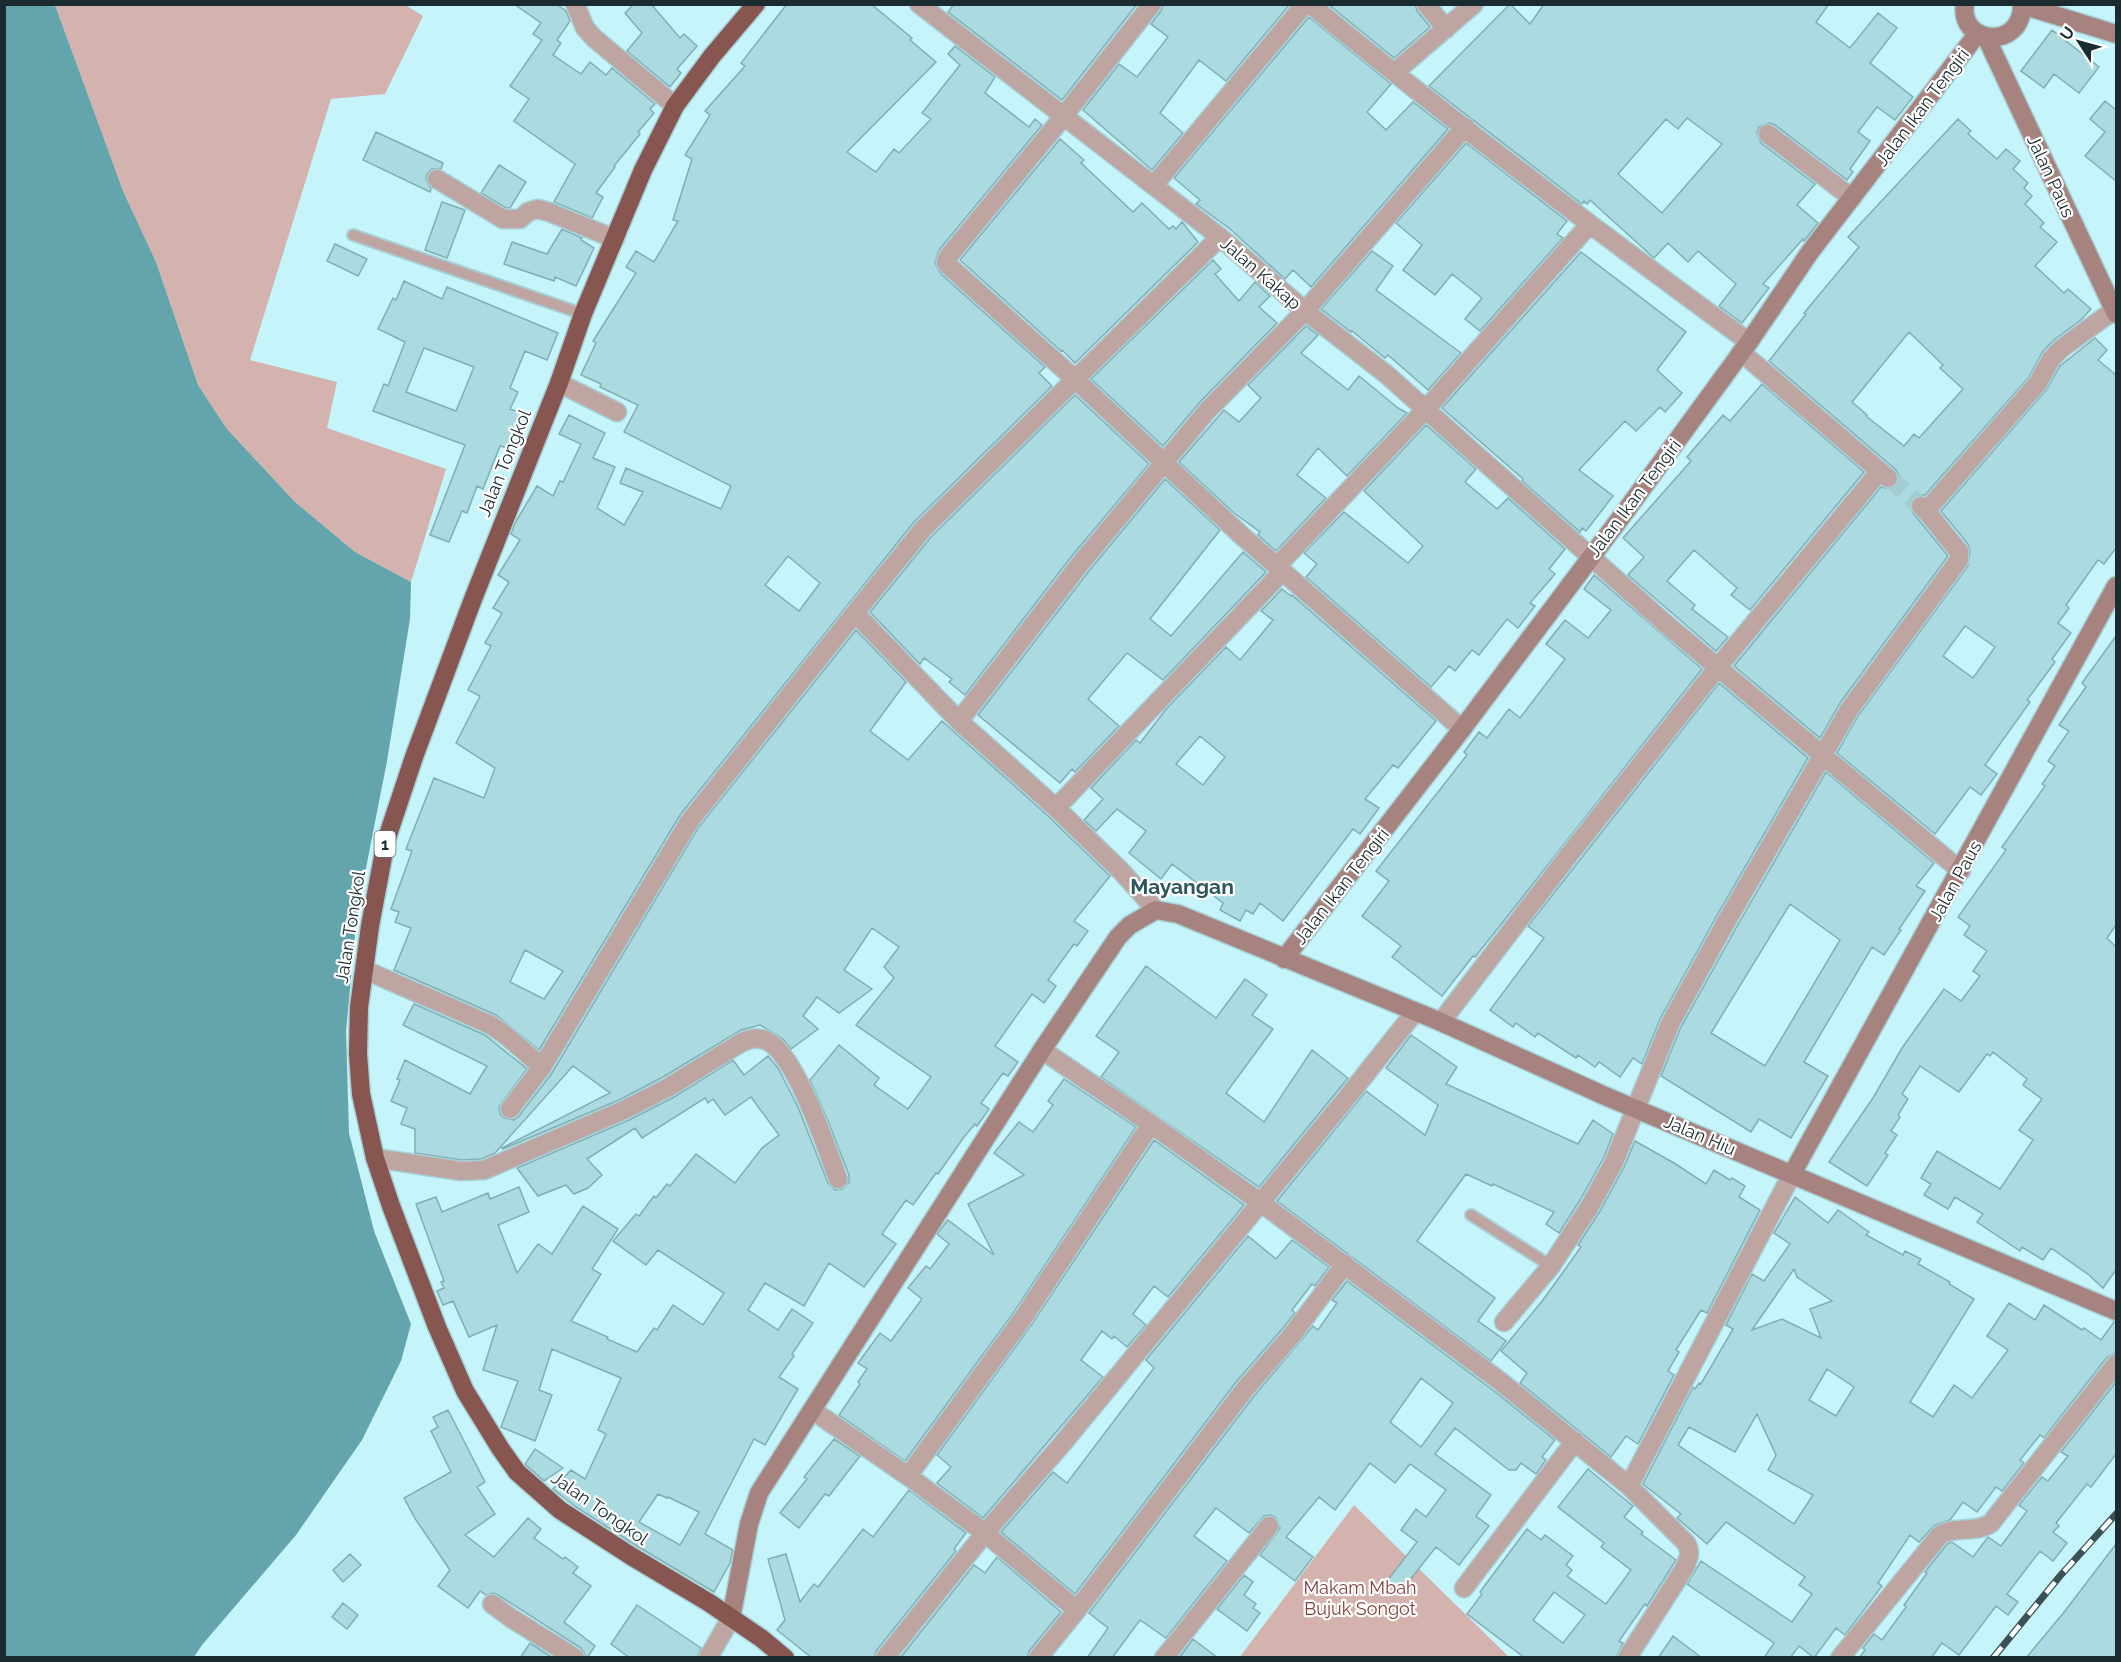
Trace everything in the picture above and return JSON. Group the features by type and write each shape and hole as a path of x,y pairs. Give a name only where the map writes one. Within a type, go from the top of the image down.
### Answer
{"highway":[{"name":"Jalan Tongkol","path":"756,4 712,56 675,106 643,170 583,314 559,383 465,620 414,757 386,841 370,926 359,1007 358,1054 361,1094 375,1158 391,1206 437,1327 465,1391 500,1449 517,1472 560,1510 730,1618 785,1658"}],"main road":[{"name":"Jalan Paus","path":"1965,4 1966,18 1971,27 1982,35 2115,312"},
{"path":"1982,35 1995,38 2012,30 2019,23 2022,5 2116,34"},
{"name":"Jalan Ikan Tengiri","path":"1284,959 1462,729 1625,512 1745,347 1810,252 1982,35"},
{"name":"Jalan Paus","path":"1792,1174 2116,586"},
{"path":"730,1618 749,1524 759,1492 1042,1050 1118,937 1138,920 1156,910"},
{"name":"Jalan Hiu","path":"1156,910 1178,915 1441,1022 1636,1108 2116,1311"}],"street":[{"path":"575,4 585,28 594,38 675,106"},
{"name":"Jalan Kakap","path":"919,4 1221,237 1305,312 1386,374 1666,624 1961,871"},
{"path":"1152,4 946,262 1280,569 1462,729"},
{"path":"1154,185 1305,4"},
{"path":"1310,4 1745,347 1885,475 1718,667 1569,855 1441,1022"},
{"path":"1426,4 1446,29"},
{"path":"1395,72 1474,4"},
{"path":"959,721 1080,564 1207,411 1305,312 1465,127"},
{"path":"1768,134 1852,198"},
{"path":"437,179 503,219 520,219 537,209 615,239"},
{"path":"1056,808 1280,569 1589,225"},
{"path":"510,1109 542,1066 689,822 923,529 1221,237"},
{"path":"1503,1322 1551,1266 1590,1206 1614,1162 1670,1024 1822,755 1849,710 1960,556 1941,528 1923,509 2038,383 2051,359 2074,338 2115,312"},
{"path":"559,383 617,412"},
{"path":"855,613 959,721 1056,808 1121,871 1156,910"},
{"path":"365,970 491,1025 542,1066"},
{"path":"885,1658 985,1533 1070,1435 1415,1012"},
{"path":"375,1158 461,1171 484,1170 624,1110 669,1087 742,1042 754,1038 767,1040 776,1048 801,1084 838,1179"},
{"path":"1042,1050 1260,1202 1501,1382 1629,1486 1686,1543 1690,1549 1684,1569 1627,1658"},
{"path":"908,1476 1023,1318 1151,1124"},
{"path":"1629,1486 1792,1174"},
{"path":"1038,1658 1077,1611 1245,1389 1292,1335 1345,1264"},
{"path":"1840,1658 1940,1535 1946,1532 1981,1528 1991,1522 2116,1364"},
{"path":"812,1410 908,1476 985,1533 1077,1611"},
{"path":"1464,1588 1575,1441"},
{"path":"1164,1658 1269,1526"},
{"path":"492,1604 575,1658"},
{"path":"708,1658 730,1618"}],"lane":[{"path":"353,234 583,314"},
{"path":"1471,1215 1551,1266"}],"green space":[{"path":"404,4 423,16 385,94 331,99 250,360 337,382 327,428 446,469 411,582 355,552 295,502 227,429 198,385 156,262 123,191 55,5"},
{"name":"Makam Mbah Bujuk Songot","path":"1354,1505 1509,1657 1239,1658"}],"water":[{"path":"4,5 55,5 123,191 156,262 198,385 227,429 295,502 355,552 411,582 410,619 387,761 357,914 346,1031 349,1133 374,1231 411,1324 401,1361 362,1440 296,1535 194,1657 5,1657"}],"building":[{"path":"514,4 556,4 566,11 570,21 557,40 561,43 553,55 581,74 590,62 606,75 612,68 655,104 650,109 654,113 638,132 640,134 596,193 603,197 592,218 554,202 575,164 514,121 529,99 510,86 542,40 533,34 541,23"},
{"path":"634,4 651,4 680,38 684,34 697,46 677,69 681,73 670,87 627,51 642,33 625,13"},
{"path":"787,4 871,4 912,38 910,40 936,62 847,152 876,172 894,149 899,153 931,119 922,113 960,65 948,54 955,46 995,77 985,93 1029,127 1035,119 1042,125 939,250 935,263 941,274 1045,367 1039,373 1052,386 914,522 680,815 539,1050 496,1015 394,970 411,928 395,922 399,912 391,909 412,851 406,849 434,778 484,798 495,768 456,743 480,696 468,690 491,646 485,643 502,613 493,608 509,582 498,575 520,540 511,534 515,523 537,486 553,496 560,481 563,482 581,444 559,434 569,415 605,433 593,458 615,467 597,508 624,525 643,492 620,483 626,468 721,509 731,486 624,432 638,405 581,375 596,343 593,341 636,273 626,267 636,251 654,262 678,221 673,220 692,159 685,155 710,115 705,111 745,66 741,63","holes":["788,556 820,583 799,611 765,585","525,950 563,971 544,999 510,982"]},
{"path":"954,4 1137,4 1062,100 948,12"},
{"path":"1163,4 1290,4 1226,81 1199,60 1160,113 1183,133 1152,170 1083,110 1119,64 1137,77 1168,37 1151,24 1161,11"},
{"path":"1328,4 1415,4 1417,11 1430,27 1394,58"},
{"path":"1510,4 1530,24 1544,4 1829,4 1816,22 1850,48 1878,13 1897,28 1870,63 1913,97 1895,120 1877,107 1858,132 1870,141 1850,169 1853,172 1847,180 1775,125 1769,123 1759,127 1757,133 1761,143 1815,184 1797,205 1818,223 1763,284 1769,288 1742,323 1719,306 1736,284 1698,251 1688,262 1668,243 1654,258 1590,200 1587,204 1584,201 1582,204 1429,86","holes":["1687,118 1722,144 1662,213 1618,174 1666,119 1678,129"]},
{"path":"1309,17 1391,84 1367,112 1386,130 1413,102 1448,129 1311,287 1293,270 1285,279 1230,229 1196,204 1200,200 1174,178"},
{"path":"2052,30 2099,67 2079,93 2054,74 2044,88 2021,71"},
{"path":"2105,101 2116,110 2116,181 2085,156 2105,132 2090,119"},
{"path":"1958,119 1971,131 1968,134 1997,159 2006,149 2020,161 2013,169 2028,183 2024,188 2032,196 2025,204 2044,223 2040,227 2057,242 2035,266 2064,293 2068,289 2091,309 2043,351 2029,377 1925,495 1913,498 1910,504 1913,513 1948,556 1840,703 1820,738 1734,666 1881,487 1891,489 1899,481 1899,475 1895,469 1769,361 1806,314 1804,313 1859,247 1848,237","holes":["1909,332 1943,365 1940,368 1963,389 1919,438 1914,434 1904,446 1852,402"]},
{"path":"376,132 443,163 441,169 432,169 427,174 426,179 431,189 430,192 363,160"},
{"path":"1060,139 1084,160 1081,163 1133,212 1142,203 1169,229 1173,226 1176,229 1182,222 1198,242 1075,363 960,260"},
{"path":"1466,143 1567,221 1557,234 1563,238 1480,331 1465,319 1482,298 1452,274 1435,295 1403,270 1422,245 1396,223"},
{"path":"499,165 526,182 510,208 506,208 481,193"},
{"path":"442,202 465,210 447,258 425,250"},
{"path":"562,229 582,238 581,240 594,248 576,286 555,277 554,281 504,264 512,242 547,254"},
{"path":"335,244 367,259 358,276 327,261"},
{"path":"1372,251 1393,266 1376,290 1461,353 1428,390 1388,355 1385,358 1321,309"},
{"path":"1581,252 1686,332 1657,370 1682,393 1665,412 1660,407 1636,431 1625,421 1579,470 1613,496 1586,531 1582,528 1580,532 1442,408"},
{"path":"1213,260 1221,269 1215,274 1239,301 1255,282 1270,296 1259,307 1277,323 1199,403 1163,446 1091,379"},
{"path":"404,281 442,299 447,287 558,333 547,360 525,351 510,388 518,392 510,409 521,413 508,448 500,446 483,489 477,486 467,513 462,511 449,542 430,535 465,445 373,411 384,384 388,386 405,342 378,329 393,298 396,300","holes":["424,348 474,367 456,411 406,392"]},
{"path":"1306,326 1318,335 1301,353 1348,390 1359,376 1407,413 1347,476 1318,448 1297,475 1326,498 1276,551 1258,535 1260,532 1234,513 1179,462 1224,410 1239,422 1261,398 1248,385"},
{"path":"2095,338 2107,350 2098,360 2116,375 2116,548 2104,564 2098,560 2066,605 2069,608 2058,623 2071,633 2052,659 2055,662 2027,700 2030,702 1985,765 1997,774 1981,795 1970,787 1935,834 1837,753 1858,716 1968,566 1970,551 1968,544 1941,511 2046,390 2060,366","holes":["1965,626 1995,647 1973,678 1943,656"]},
{"path":"1762,384 1864,472 1750,610 1731,595 1737,588 1694,550 1667,581 1695,605 1692,609 1728,637 1716,651 1628,575 1644,557 1623,538 1691,461 1687,457 1723,415 1730,421"},
{"path":"1075,395 1149,464 1071,557 965,695 949,682 952,679 924,658 920,664 870,612 931,537"},
{"path":"1426,425 1476,469 1465,482 1497,509 1508,498 1565,549 1549,569 1555,574 1530,603 1535,606 1518,628 1507,619 1479,655 1472,650 1455,671 1449,666 1431,687 1306,577 1317,564 1304,553 1344,512 1408,563 1423,546 1364,491"},
{"path":"1165,479 1220,530 1150,619 1171,636 1243,552 1266,572 1163,680 1127,653 1088,699 1119,726 1075,772 1072,769 1060,783 978,715 1089,571"},
{"path":"1594,575 1702,669 1442,996 1392,957 1401,946 1362,916 1389,881 1376,871 1467,755 1464,752 1479,732 1487,738 1509,709 1520,718 1565,659 1546,644 1565,620 1588,638 1611,610 1584,589"},
{"path":"1282,589 1292,595 1436,721 1398,768 1393,765 1365,799 1379,808 1360,834 1353,829 1283,921 1260,903 1253,914 1246,910 1240,921 1220,910 1223,903 1172,864 1161,879 1129,853 1146,831 1117,809 1096,831 1084,820 1103,799 1091,788 1136,740 1140,743 1167,708 1226,647 1240,660 1273,620 1261,611","holes":["1200,736 1225,757 1203,785 1176,764"]},
{"path":"856,630 906,682 870,731 908,760 942,721 1048,816 1110,876 1074,921 1088,931 1077,946 1074,944 1048,980 1056,986 1044,1003 1032,994 995,1046 1018,1062 1008,1076 1003,1073 981,1103 989,1109 977,1126 975,1124 964,1137 913,1205 906,1200 882,1234 896,1244 864,1287 829,1263 804,1306 765,1283 748,1310 778,1330 792,1309 813,1323 779,1377 798,1389 765,1445 754,1439 705,1534 733,1550 730,1563 714,1592 576,1507 553,1489 571,1470 585,1479 606,1434 598,1430 621,1378 552,1349 539,1390 552,1395 535,1441 501,1427 518,1381 483,1370 497,1325 469,1337 453,1301 443,1305 437,1291 444,1288 441,1282 444,1281 416,1204 436,1197 442,1212 488,1193 490,1199 519,1187 529,1212 498,1225 517,1273 538,1244 552,1254 583,1206 618,1229 592,1269 601,1274 571,1321 637,1352 654,1328 657,1330 673,1305 703,1325 724,1293 658,1250 646,1265 613,1241 636,1214 639,1216 654,1196 656,1198 667,1184 670,1186 696,1154 735,1183 762,1148 779,1135 751,1097 725,1115 713,1099 708,1103 705,1098 642,1138 635,1128 587,1159 602,1175 588,1188 574,1194 566,1185 538,1196 517,1168 629,1120 674,1097 733,1060 744,1075 768,1056 778,1068 798,1107 828,1183 835,1190 842,1189 849,1182 849,1175 810,1080 839,1045 879,1078 874,1085 908,1109 931,1077 856,1025 894,978 884,967 899,947 872,928 844,970 872,989 839,1013 817,997 803,1016 818,1029 791,1049 783,1039 760,1025 741,1030 663,1077 619,1100 503,1149 610,1093 573,1066 495,1153 481,1159 462,1160 415,1153 415,1129 401,1124 407,1108 391,1101 405,1060 470,1094 487,1066 403,1025 414,1004 485,1035 527,1069 499,1107 500,1114 504,1118 514,1120 519,1116 552,1073 698,828","holes":["658,1494 699,1512 680,1545 639,1522"]},
{"path":"2116,636 2116,925 2107,938 2116,947 2116,1270 2103,1288 2051,1248 2043,1260 2022,1247 2020,1251 1977,1222 1983,1214 1955,1197 1948,1209 1924,1195 1931,1184 1921,1178 1937,1151 2000,1189 2033,1140 2019,1130 2042,1099 2023,1085 2027,1079 1993,1052 1990,1056 1987,1054 1959,1092 1920,1066 1902,1094 1908,1099 1891,1131 1897,1135 1885,1153 1888,1155 1867,1186 1829,1162 1873,1098 1902,1048 1944,989 1961,1001 1980,976 1973,971 1987,951 1964,935 1970,926 1958,917 2006,850 2002,847 2045,786 2042,784 2055,766 2048,761 2069,731 2059,725 2086,687 2082,683"},
{"path":"1719,683 1808,758 1660,1019 1642,1064 1633,1058 1620,1077 1599,1062 1595,1067 1578,1055 1576,1058 1538,1033 1535,1037 1516,1023 1513,1027 1490,1010 1544,938 1528,926"},
{"path":"1826,772 1934,863 1916,886 1925,891 1899,929 1901,930 1884,955 1872,947 1804,1062 1828,1076 1791,1138 1759,1119 1751,1132 1661,1076 1680,1029","holes":["1790,904 1840,940 1765,1066 1711,1033"]},
{"path":"1146,966 1216,1018 1245,979 1267,995 1252,1015 1273,1029 1226,1093 1264,1122 1312,1050 1348,1078 1259,1187 1101,1077 1119,1052 1096,1036"},
{"path":"1411,1035 1457,1067 1446,1084 1578,1144 1593,1120 1613,1134 1604,1157 1559,1233 1546,1224 1554,1212 1466,1174 1417,1241 1495,1298 1478,1321 1506,1341 1491,1361 1277,1201 1366,1091 1425,1135 1438,1105 1386,1068"},
{"path":"1064,1079 1136,1127 1014,1312 905,1461 839,1415 860,1384 858,1382 867,1369 858,1363 880,1333 891,1341 922,1299 908,1288 926,1266 930,1269 949,1244 937,1234 948,1220 994,1255 968,1204 1024,1175 994,1153 1019,1122 1033,1132 1053,1105 1048,1101"},
{"path":"1154,1140 1244,1205 1168,1297 1154,1286 1133,1314 1146,1325 1127,1347 1114,1336 1112,1339 1102,1331 1081,1360 1103,1377 983,1518 937,1483 951,1467 937,1455 1032,1324"},
{"path":"1635,1141 1706,1184 1714,1170 1730,1180 1732,1178 1745,1186 1739,1197 1760,1210 1707,1313 1701,1310 1676,1350 1679,1352 1668,1371 1674,1375 1638,1444 1626,1436 1611,1457 1520,1383 1527,1373 1501,1351 1543,1300 1581,1247 1578,1245 1600,1211"},
{"path":"1795,1197 1828,1223 1838,1210 1869,1232 1866,1235 1903,1255 1905,1251 1921,1259 1918,1264 1974,1299 1910,1402 1933,1417 1954,1385 1972,1398 2008,1350 1987,1336 2009,1303 2035,1320 2044,1305 2101,1340 2116,1322 2116,1353 2107,1357 2044,1438 2040,1435 2020,1460 2024,1463 2002,1491 1996,1487 1977,1512 1963,1502 1950,1520 1935,1525 1919,1542 1910,1535 1878,1583 1882,1586 1845,1635 1836,1628 1814,1658 1799,1646 1790,1658 1764,1658 1774,1643 1687,1584 1701,1561 1792,1622 1812,1594 1799,1585 1805,1577 1726,1522 1707,1544 1677,1518 1681,1514 1643,1484 1693,1387 1695,1389 1699,1383 1701,1384 1733,1329 1726,1325 1752,1274 1764,1281 1790,1244 1774,1233","holes":["1794,1269 1797,1277 1832,1301 1810,1309 1821,1338 1782,1319 1752,1330","1827,1369 1854,1387 1836,1416 1809,1400","1757,1414 1776,1455 1768,1470 1813,1495 1794,1524 1678,1445 1689,1427 1735,1452"]},
{"path":"1248,1236 1276,1259 1292,1240 1329,1267 1315,1286 1312,1284 1292,1310 1295,1313 1236,1382 1075,1594 1001,1532 1053,1472 1067,1483 1154,1368 1146,1360"},
{"path":"1347,1281 1494,1391 1555,1440 1542,1457 1546,1460 1536,1474 1521,1463 1516,1470 1509,1470 1455,1428 1435,1454 1491,1495 1476,1516 1489,1526 1459,1565 1436,1547 1401,1591 1388,1580 1417,1542 1401,1530 1416,1509 1426,1517 1446,1490 1410,1464 1395,1483 1370,1463 1335,1510 1319,1497 1286,1537 1313,1557 1295,1581 1260,1555 1280,1528 1276,1518 1271,1515 1264,1516 1249,1533 1216,1508 1194,1536 1227,1561 1166,1638 1140,1620 1112,1658 1087,1658 1108,1628 1089,1613 1254,1396 1313,1326 1318,1330 1337,1303 1332,1300","holes":["1421,1378 1453,1403 1421,1447 1390,1422"]},
{"path":"2116,1382 2116,1454 2091,1487 2087,1484 2056,1523 2059,1526 2053,1532 2067,1543 2053,1561 2040,1551 2007,1594 2018,1602 2008,1615 1996,1606 1959,1655 1942,1643 1931,1658 1859,1658 1865,1650 1863,1648 1874,1634 1882,1640 1906,1607 1904,1605 1927,1573 1925,1572 1947,1544 1952,1542 1973,1557 1988,1537 2001,1546 2027,1511 2019,1505 2042,1477 2048,1481 2068,1456 2061,1452"},
{"path":"448,1410 485,1482 477,1487 495,1514 465,1535 494,1557 528,1518 541,1529 534,1538 578,1567 573,1573 591,1586 564,1622 595,1646 587,1658 581,1648 498,1595 493,1593 486,1595 480,1591 468,1608 438,1586 450,1570 404,1498 451,1472 431,1431 438,1427 433,1417"},
{"path":"834,1439 860,1456 829,1496 825,1494 799,1528 780,1513 807,1479 804,1477"},
{"path":"535,1449 563,1468 544,1481 525,1464"},
{"path":"1588,1469 1633,1506 1624,1517 1643,1532 1641,1534 1676,1560 1647,1606 1645,1604 1619,1641 1623,1643 1616,1658 1525,1658 1467,1614 1482,1594 1480,1592 1527,1529 1541,1540 1545,1535 1573,1556 1566,1565 1572,1570 1567,1576 1606,1604 1631,1570 1601,1547 1604,1543 1558,1507","holes":["1554,1592 1585,1615 1563,1643 1533,1620"]},
{"path":"909,1490 966,1533 954,1549 956,1551 876,1651 874,1658 812,1658 777,1630 785,1620 768,1559 786,1554 800,1602 814,1584 818,1587 863,1529 873,1537"},
{"path":"2116,1544 2116,1658 2026,1658 2065,1611"},
{"path":"350,1554 361,1565 343,1582 333,1570"},
{"path":"997,1557 1061,1612 1029,1651 1027,1658 900,1658 974,1565 985,1573"},
{"path":"1244,1575 1253,1582 1244,1595 1256,1604 1253,1608 1260,1613 1247,1631 1217,1609"},
{"path":"343,1603 358,1615 347,1629 332,1617"},
{"path":"637,1605 701,1648 697,1658 630,1658 611,1644"},
{"path":"1673,1636 1702,1658 1658,1658"},
{"path":"1193,1639 1218,1658 1179,1658"},
{"path":"530,1643 553,1658 520,1658"}],"tunnel":[{"path":"1890,479 1921,506"}],"railway":[{"path":"1993,1658 2060,1576 2116,1514"}],"district":[{"name":"Mayangan","path":"1182,886"}]}
